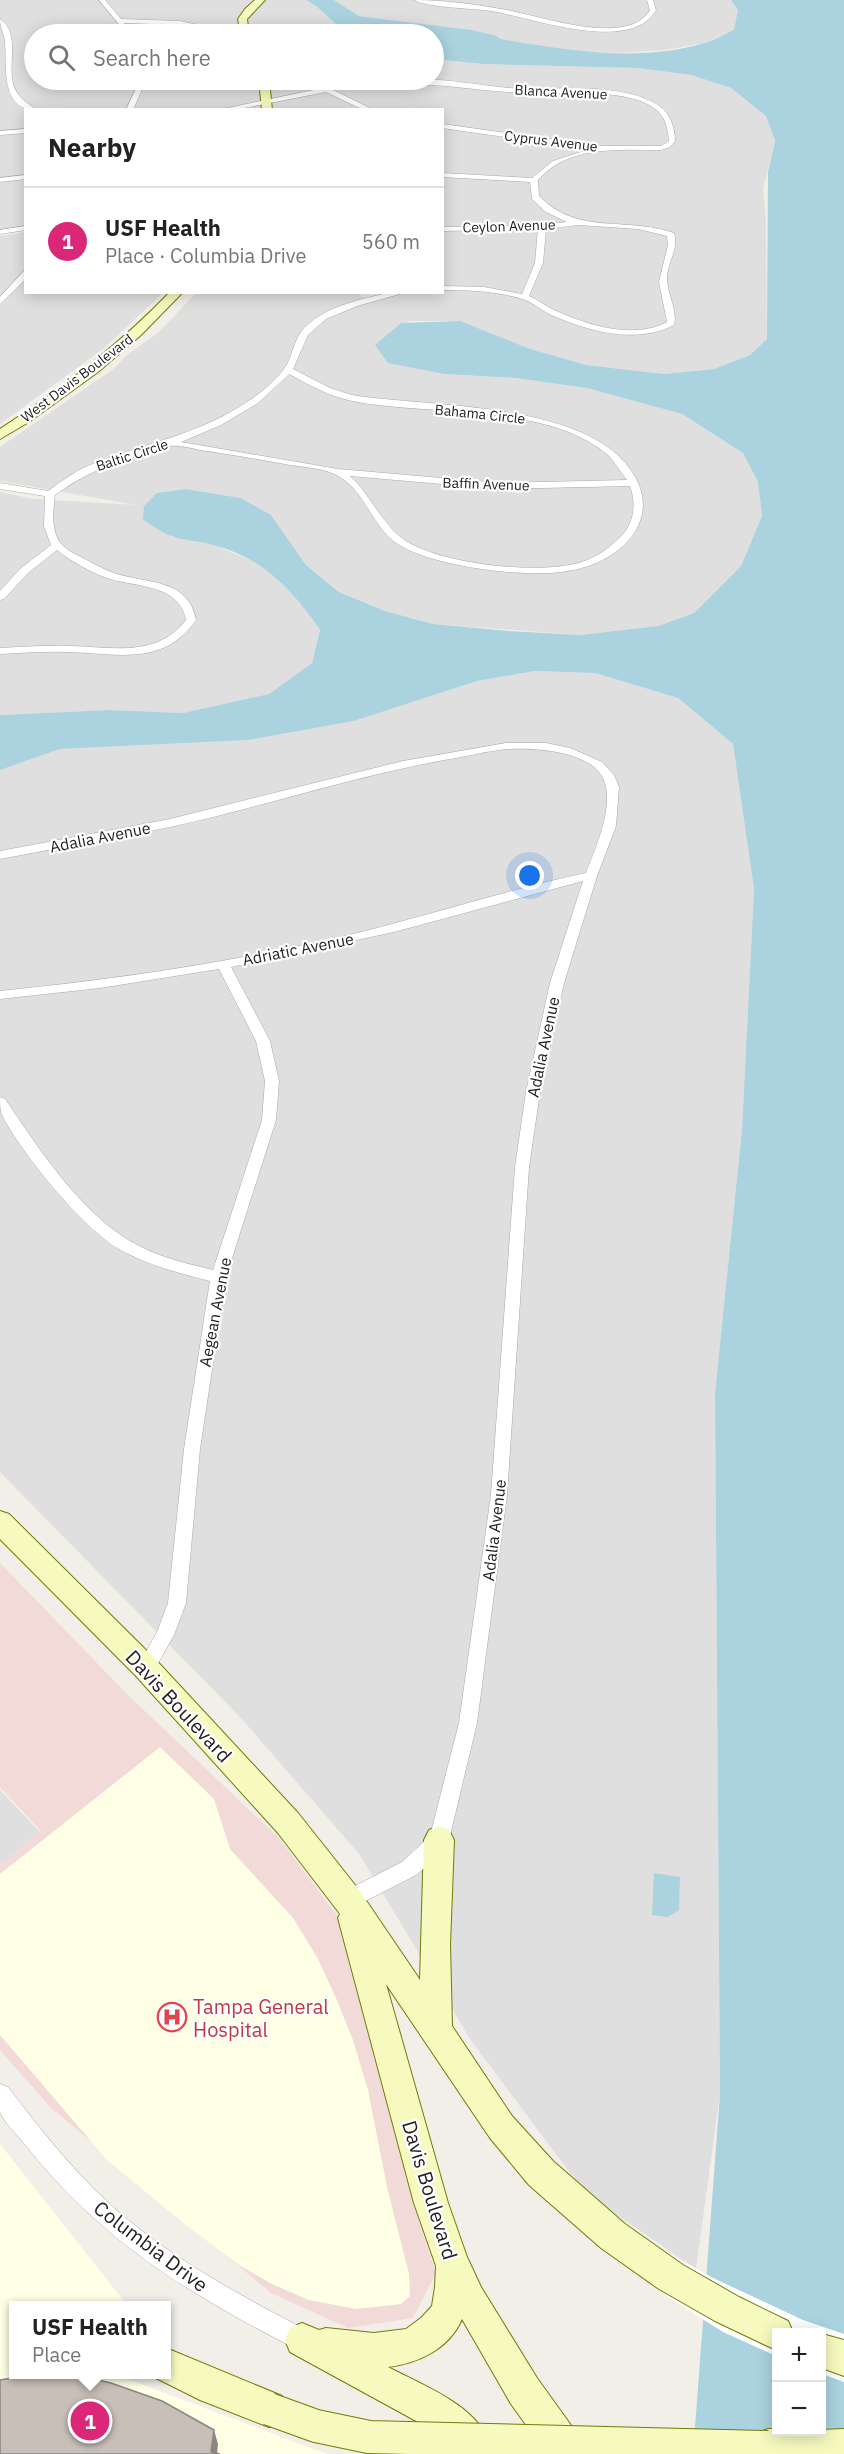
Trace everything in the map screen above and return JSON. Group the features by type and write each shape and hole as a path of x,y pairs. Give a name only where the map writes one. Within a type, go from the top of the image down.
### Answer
{"street":[{"path":"102,0 122,24"},
{"path":"240,24 241,19 250,8 261,0"},
{"path":"417,0 495,9 568,26 596,29 629,27 645,21 653,10 650,0"},
{"path":"0,21 9,38 6,59 10,95"},
{"path":"120,21 185,24"},
{"name":"Blanca Avenue","path":"444,83 634,98 657,107 665,115 671,130 672,142 661,148"},
{"path":"0,88 30,108"},
{"path":"130,108 139,90"},
{"path":"265,90 267,106"},
{"path":"244,108 267,106 327,90 367,108"},
{"name":"Cyprus Avenue","path":"444,126 601,148 661,148"},
{"path":"0,133 24,131"},
{"path":"444,288 482,289 525,297 553,312 618,332 653,331 671,323 663,285 665,263 672,242 671,235 647,229 576,223 540,203 533,191 534,180 543,169 552,163 601,148"},
{"path":"444,175 534,180"},
{"path":"0,180 24,177"},
{"name":"Ceylon Avenue","path":"444,229 542,227 576,223"},
{"path":"525,297 534,281 542,256 542,227"},
{"path":"0,232 24,228"},
{"path":"0,302 24,276"},
{"name":"West Davis Boulevard","path":"0,435 39,410 106,360 154,317 175,294"},
{"name":"Baltic Circle","path":"50,494 76,475 97,465 170,443 240,411 266,392 288,370 299,341 312,326 336,311 373,295"},
{"name":"Bahama Circle","path":"288,370 325,389 352,398 408,406 498,413 563,428 585,437 616,459 634,483 639,498 637,519 623,541 608,553 586,564 568,568 520,570 470,564 429,554 403,544 379,520 361,493 339,472"},
{"path":"170,443 257,456 339,472"},
{"name":"Baffin Avenue","path":"339,472 499,486 634,483"},
{"path":"0,486 50,494 47,516 57,545 87,565 106,573 176,594 189,605 191,612 187,627 173,640 136,651 0,651"},
{"path":"0,597 24,571 57,545"},
{"name":"Adalia Avenue","path":"0,855 170,823 403,764 486,748 526,745 566,750 598,764 608,775 614,787 610,826 591,876 554,993 533,1092 521,1178 499,1495 468,1723 439,1840 428,1855 413,1868 348,1900"},
{"name":"Adriatic Avenue","path":"0,995 140,978 338,941 481,905 558,882 591,876"},
{"name":"Aegean Avenue","path":"146,1668 165,1635 177,1603 192,1449 218,1277 269,1120 272,1081 263,1041 223,963"},
{"path":"0,1102 46,1166 100,1226 121,1243 154,1260 218,1277"},
{"name":"Davis Boulevard","path":"0,1522 146,1668 288,1823 348,1900 496,2119 520,2150 576,2205 613,2236 699,2294 772,2330"},
{"path":"436,2030 435,1945 439,1840"},
{"name":"Davis Boulevard","path":"348,1900 430,2203 452,2264 469,2299 525,2391 570,2454"},
{"name":"Columbia Drive","path":"0,2095 25,2128 85,2196 120,2228 160,2258 227,2301 302,2340"},
{"path":"302,2340 362,2351 392,2350 410,2345 425,2337 444,2318 451,2296 452,2264"},
{"path":"302,2340 442,2415 467,2436 480,2454"},
{"path":"826,2352 844,2358"},
{"path":"171,2367 213,2387 316,2426 369,2437 471,2441 844,2447"}],"shaded area":[{"path":"0,0 306,0 336,24 24,24 24,90 444,90 444,60 483,64 639,68 691,75 731,88 766,116 775,141 763,189 766,221 767,339 750,355 714,369 664,374 586,365 530,350 459,321 408,321 444,374 515,378 587,388 682,414 743,453 758,482 762,516 741,566 694,613 658,626 580,635 433,624 385,611 340,592 306,565 271,515 241,498 185,489 157,493 171,536 214,545 250,560 277,577 302,604 320,630 312,663 269,694 183,713 109,710 0,715 0,492 34,499 136,505 0,481 0,447 112,370 127,355 159,332 195,294 360,294 365,300 386,299 380,294 444,294 444,108 24,108 24,225 0,229"},
{"path":"334,0 731,0 738,10 735,30 704,43 665,50 618,53 570,51 501,39 472,30 444,27 444,24 424,24 359,16"},
{"path":"24,232 24,294 162,294 103,349 0,424 0,236"},
{"path":"535,671 595,673 678,698 733,744 754,889 742,1129 715,1393 720,2094 696,2269 585,2193 470,2039 360,1855 241,1718 0,1472 0,770 60,749 249,740 354,721 477,681"},
{"name":"Tampa General Hospital","path":"0,1563 130,1697 279,1838 354,1938 411,2196 436,2273 413,2318 348,2328 271,2293 50,2107 0,2050 0,1864 41,1831 0,1787"},
{"name":"Tampa General Hospital","path":"160,1747 214,1799 230,1849 293,1918 317,1957 336,1998 353,2040 368,2090 387,2187 409,2274 410,2296 401,2304 356,2309 309,2300 272,2284 239,2265 107,2160 0,2035 0,1874"},
{"path":"0,1790 40,1832 0,1864"},
{"path":"0,2144 124,2301 9,2301 9,2379 128,2379 327,2454 0,2454"}],"water":[{"path":"306,0 334,0 359,16 424,24 336,24"},
{"path":"731,0 844,0 844,2454 693,2454 720,2094 715,1393 742,1129 754,889 733,744 678,698 595,673 535,671 477,681 354,721 249,740 60,749 0,770 0,715 109,710 183,713 269,694 312,663 320,630 298,601 275,577 247,558 213,545 168,535 143,520 144,506 157,493 185,489 241,498 271,515 306,565 339,592 385,611 433,624 580,635 658,626 694,613 741,566 762,516 758,482 743,453 682,414 587,388 515,378 444,374 388,363 375,345 401,323 460,321 530,349 586,365 664,374 714,369 750,355 767,339 768,172 775,141 766,116 731,88 691,75 638,68 483,64 444,60 444,27 472,30 501,39 551,47 602,53 654,52 708,42 734,30 738,10"},
{"path":"654,1873 680,1877 679,1910 668,1917 652,1915"}],"pier":[{"path":"624,2222 663,2250 713,2278 803,2320 844,2334 844,2382 826,2375 826,2328 772,2328 772,2354 723,2332 674,2301 604,2249"}],"building":[{"path":"93,2379 111,2383 162,2401 214,2430 211,2452 220,2454 0,2454 0,2380"}],"place":[{"name":"Tampa General Hospital","path":"172,2017"},
{"name":"USF Health","path":"90,2421"}]}
